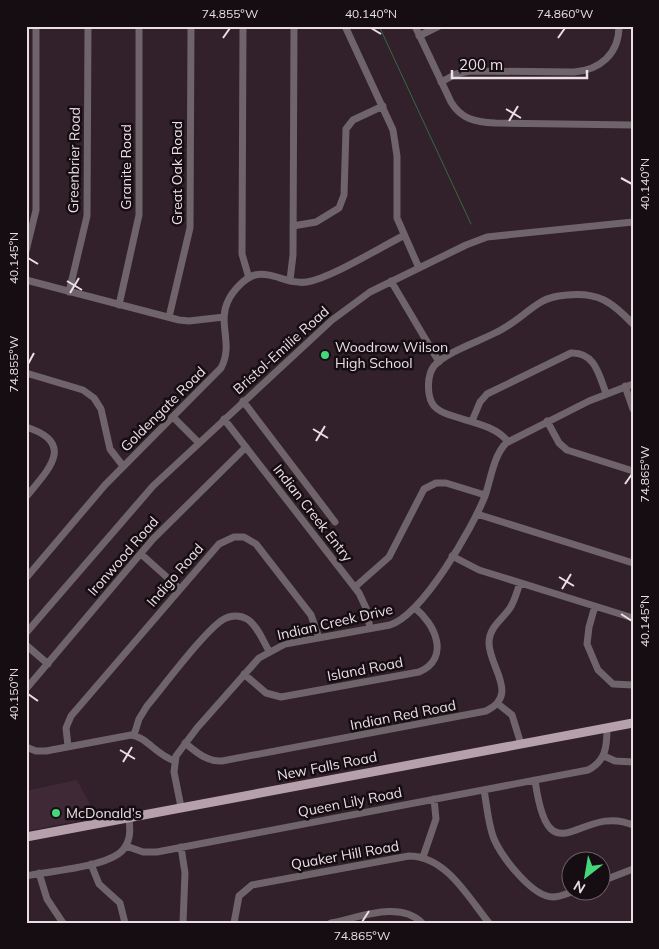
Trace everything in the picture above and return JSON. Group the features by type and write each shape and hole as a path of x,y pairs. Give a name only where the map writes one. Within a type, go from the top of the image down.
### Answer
{"main road":[{"name":"New Falls Road","path":"26,837 633,723"}],"street":[{"path":"26,251 36,210 36,26"},
{"name":"Greenbrier Road","path":"69,292 87,216 88,26"},
{"name":"Granite Road","path":"119,305 137,232 139,215 139,26"},
{"name":"Great Oak Road","path":"169,317 190,228 191,26"},
{"path":"243,26 242,254 249,278 263,274 302,282 316,280 403,236"},
{"path":"290,280 293,255 294,26"},
{"path":"345,26 395,135 396,210 403,236 419,268"},
{"path":"415,26 456,111 475,122 633,125"},
{"path":"419,36 439,26"},
{"path":"441,82 456,74 470,71 574,72 590,70 602,63 612,53 618,37 619,26"},
{"path":"293,226 316,222 339,208 344,195 346,129 353,120 383,106"},
{"name":"Bristol-Emilie Road","path":"26,633 141,499 243,401 344,310 391,282 466,245 487,238 633,222"},
{"name":"Goldengate Road","path":"26,578 123,466 212,378 223,363 228,347 224,317 231,296 249,278"},
{"path":"26,280 119,305 189,321 224,317"},
{"path":"391,282 439,362"},
{"path":"633,324 602,298 594,294 557,296 543,300 507,327 439,362 429,377 432,403 440,410 492,428 508,442 606,393 633,384"},
{"path":"472,421 480,402 487,394 571,353 582,354 592,360 606,393"},
{"path":"26,373 83,390 94,398 101,409 110,449 123,466"},
{"path":"625,386 633,409"},
{"path":"243,401 335,522"},
{"path":"173,417 198,443"},
{"name":"Indian Creek Entry","path":"224,419 355,587 364,601 370,628"},
{"path":"547,422 559,443 567,450 633,472"},
{"path":"26,427 44,434 53,443 55,452 51,468 26,497"},
{"name":"Indian Creek Drive","path":"175,760 185,742 255,661 269,651 285,644 393,624 404,619 415,608 452,556 477,514 499,452 508,442"},
{"name":"Ironwood Road","path":"26,689 170,521 246,447"},
{"path":"355,587 388,557 424,489 436,483 446,483 485,495"},
{"path":"477,514 633,563"},
{"name":"Indigo Road","path":"68,746 66,728 71,716 222,541 234,537 248,539 262,552 311,615 319,638"},
{"path":"140,554 180,588"},
{"path":"452,556 479,570 633,618"},
{"path":"520,583 512,605 494,627 489,640 490,650 502,682 501,694 496,703 512,715 519,730 521,744"},
{"path":"595,606 587,641 598,670 613,684 633,685"},
{"name":"Island Road","path":"244,674 266,693 281,698 419,672 430,665 436,654 437,646 432,624 415,608"},
{"path":"134,735 139,719 147,706 210,632 224,619 238,616 247,619 254,626 269,651"},
{"path":"26,645 48,664"},
{"name":"Indian Red Road","path":"185,742 204,757 212,761 222,761 479,713 490,709 496,703"},
{"path":"607,728 604,756 622,762 633,762"},
{"path":"26,747 40,751 134,735 143,739 159,754 175,760 174,772 180,807"},
{"name":"Queen Lily Road","path":"126,846 150,852 484,790 588,770 596,765 604,756"},
{"path":"535,780 542,817 554,831 567,834 596,822 609,820 633,825"},
{"path":"484,790 493,838 499,849 536,892 551,897 562,894"},
{"path":"434,799 436,819 423,857 442,867 489,923"},
{"path":"26,876 110,860 126,846 129,836 129,817"},
{"path":"180,847 185,873 183,923"},
{"name":"Quaker Hill Road","path":"234,923 239,896 252,885 392,858 423,857"},
{"path":"91,864 99,884 120,903 126,923"},
{"path":"612,877 633,869"},
{"path":"38,873 47,899 63,923"},
{"path":"330,923 395,911 412,915 422,923"}],"shaded area":[{"path":"77,780 93,810 93,818 26,831 26,791"}],"waterway":[{"path":"379,26 471,224"}],"place":[{"name":"Woodrow Wilson High School","path":"325,355"},
{"name":"McDonald's","path":"56,813"}]}
